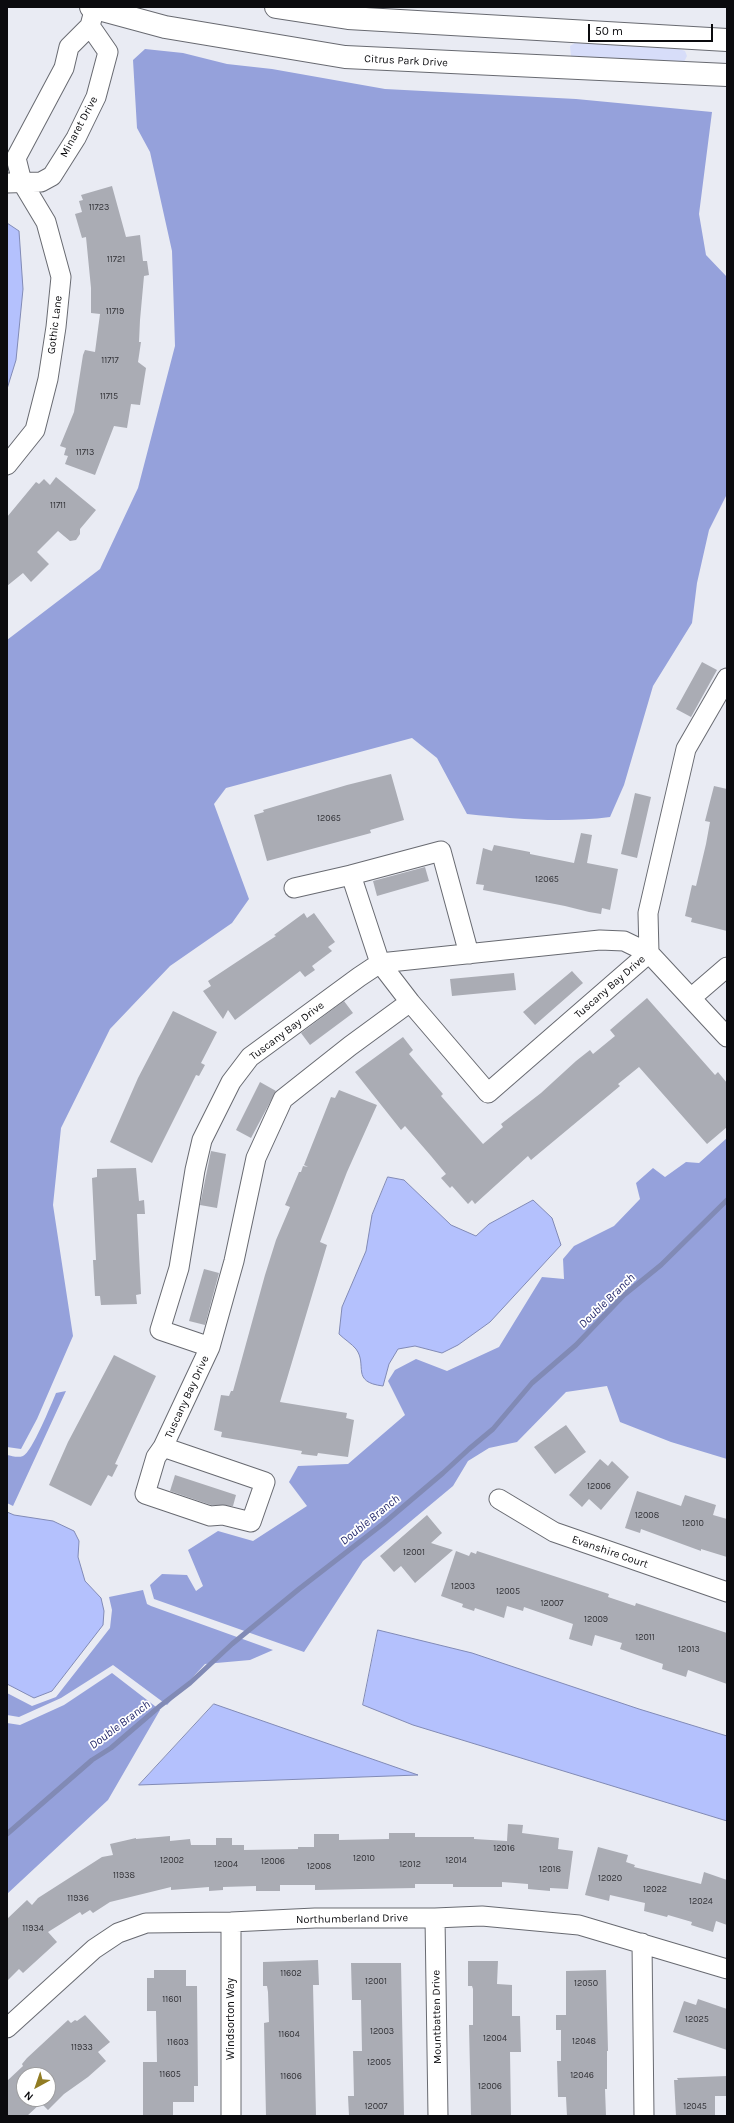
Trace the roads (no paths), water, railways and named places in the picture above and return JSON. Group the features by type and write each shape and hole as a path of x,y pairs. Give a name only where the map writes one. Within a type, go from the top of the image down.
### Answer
{"street":[{"path":"276,7 348,18 727,40"},
{"path":"14,182 16,158 64,68 69,47 93,12"},
{"name":"Citrus Park Drive","path":"93,12 165,27 345,57 727,75"},
{"name":"Minaret Drive","path":"14,182 41,182 52,176 76,138 96,97 108,52 93,12"},
{"name":"Gothic Lane","path":"7,465 35,430 48,379 56,327 61,277 46,222 14,182"},
{"name":"Tuscany Bay Drive","path":"649,953 648,913 686,749 727,678"},
{"path":"294,888 441,851 469,954"},
{"path":"350,875 380,964 410,1002"},
{"name":"Tuscany Bay Drive","path":"210,1347 160,1330 179,1268 195,1170 202,1140 230,1082 250,1058 359,977 380,964 600,940 624,941 649,953 727,1037"},
{"name":"Tuscany Bay Drive","path":"163,1447 265,1482 251,1522 223,1515 210,1516 145,1494 156,1457 163,1447 210,1347 234,1261 256,1158 284,1099 350,1046 410,1002 488,1093 649,953"},
{"path":"691,998 727,967"},
{"name":"Evanshire Court","path":"499,1499 554,1532 727,1592"},
{"name":"Northumberland Drive","path":"7,2028 94,1949 118,1933 146,1923 231,1922 315,1918 436,1918 482,1916 579,1926 727,1969"},
{"name":"Mountbatten Drive","path":"436,1918 438,2116"},
{"name":"Windsorton Way","path":"231,1922 232,2116"},
{"path":"642,1944 644,2116"}],"waterway":[{"name":"Double Branch","path":"7,1834 92,1760 111,1748 160,1706 190,1683 232,1644 299,1589 384,1523 493,1429 532,1383 576,1345 624,1295 661,1265 727,1200"}]}
